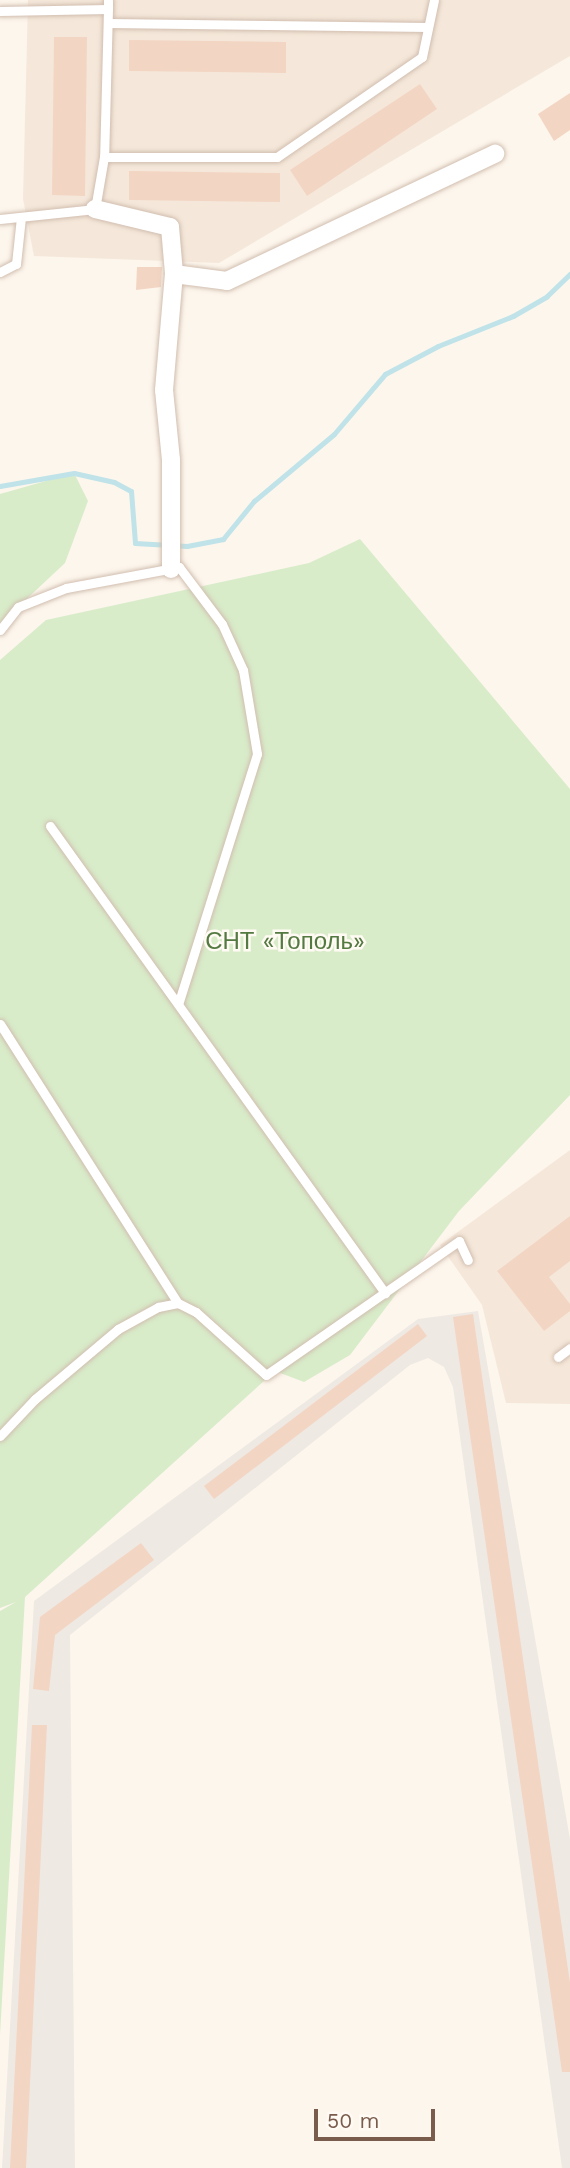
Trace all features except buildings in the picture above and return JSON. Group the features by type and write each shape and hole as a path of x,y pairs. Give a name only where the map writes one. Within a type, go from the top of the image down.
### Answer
{"street":[{"path":"174,274 227,281 495,153"},
{"path":"95,209 170,227 174,274 164,390 171,460 168,538 170,563"}],"lane":[{"path":"104,157 277,157 422,57 434,0"},
{"path":"0,12 108,5 104,157 95,209 0,219"},
{"path":"108,23 428,27"},
{"path":"0,272 16,264 21,217"},
{"path":"0,630 18,607 66,588 170,563 179,567 222,624 243,670 257,754 178,1004"},
{"path":"50,827 385,1293"},
{"path":"0,1024 178,1303 197,1312 266,1375 459,1241 468,1260"},
{"path":"0,1436 35,1399 118,1329 158,1307 178,1303"},
{"path":"558,1357 570,1348"}],"shaded area":[{"path":"28,0 570,0 570,56 219,263 34,256 23,199"},
{"path":"570,1150 570,1404 506,1403 482,1305 440,1245"},
{"path":"478,1311 570,1839 570,2168 562,2168 453,1387 444,1367 428,1358 410,1365 70,1635 75,2168 2,2168 34,1601 418,1319"}],"green space":[{"path":"74,473 88,501 65,563 0,624 0,494"},
{"name":"СНТ «Тополь»","path":"360,539 570,789 570,1095 459,1211 350,1355 304,1382 275,1371 25,1597 0,2035 0,1611 16,1602 0,1608 0,660 46,620 309,563"}],"waterway":[{"path":"0,486 74,473 114,482 131,491 135,543 187,546 223,539 254,501 334,434 385,374 438,346 513,316 547,296 570,274"}]}
